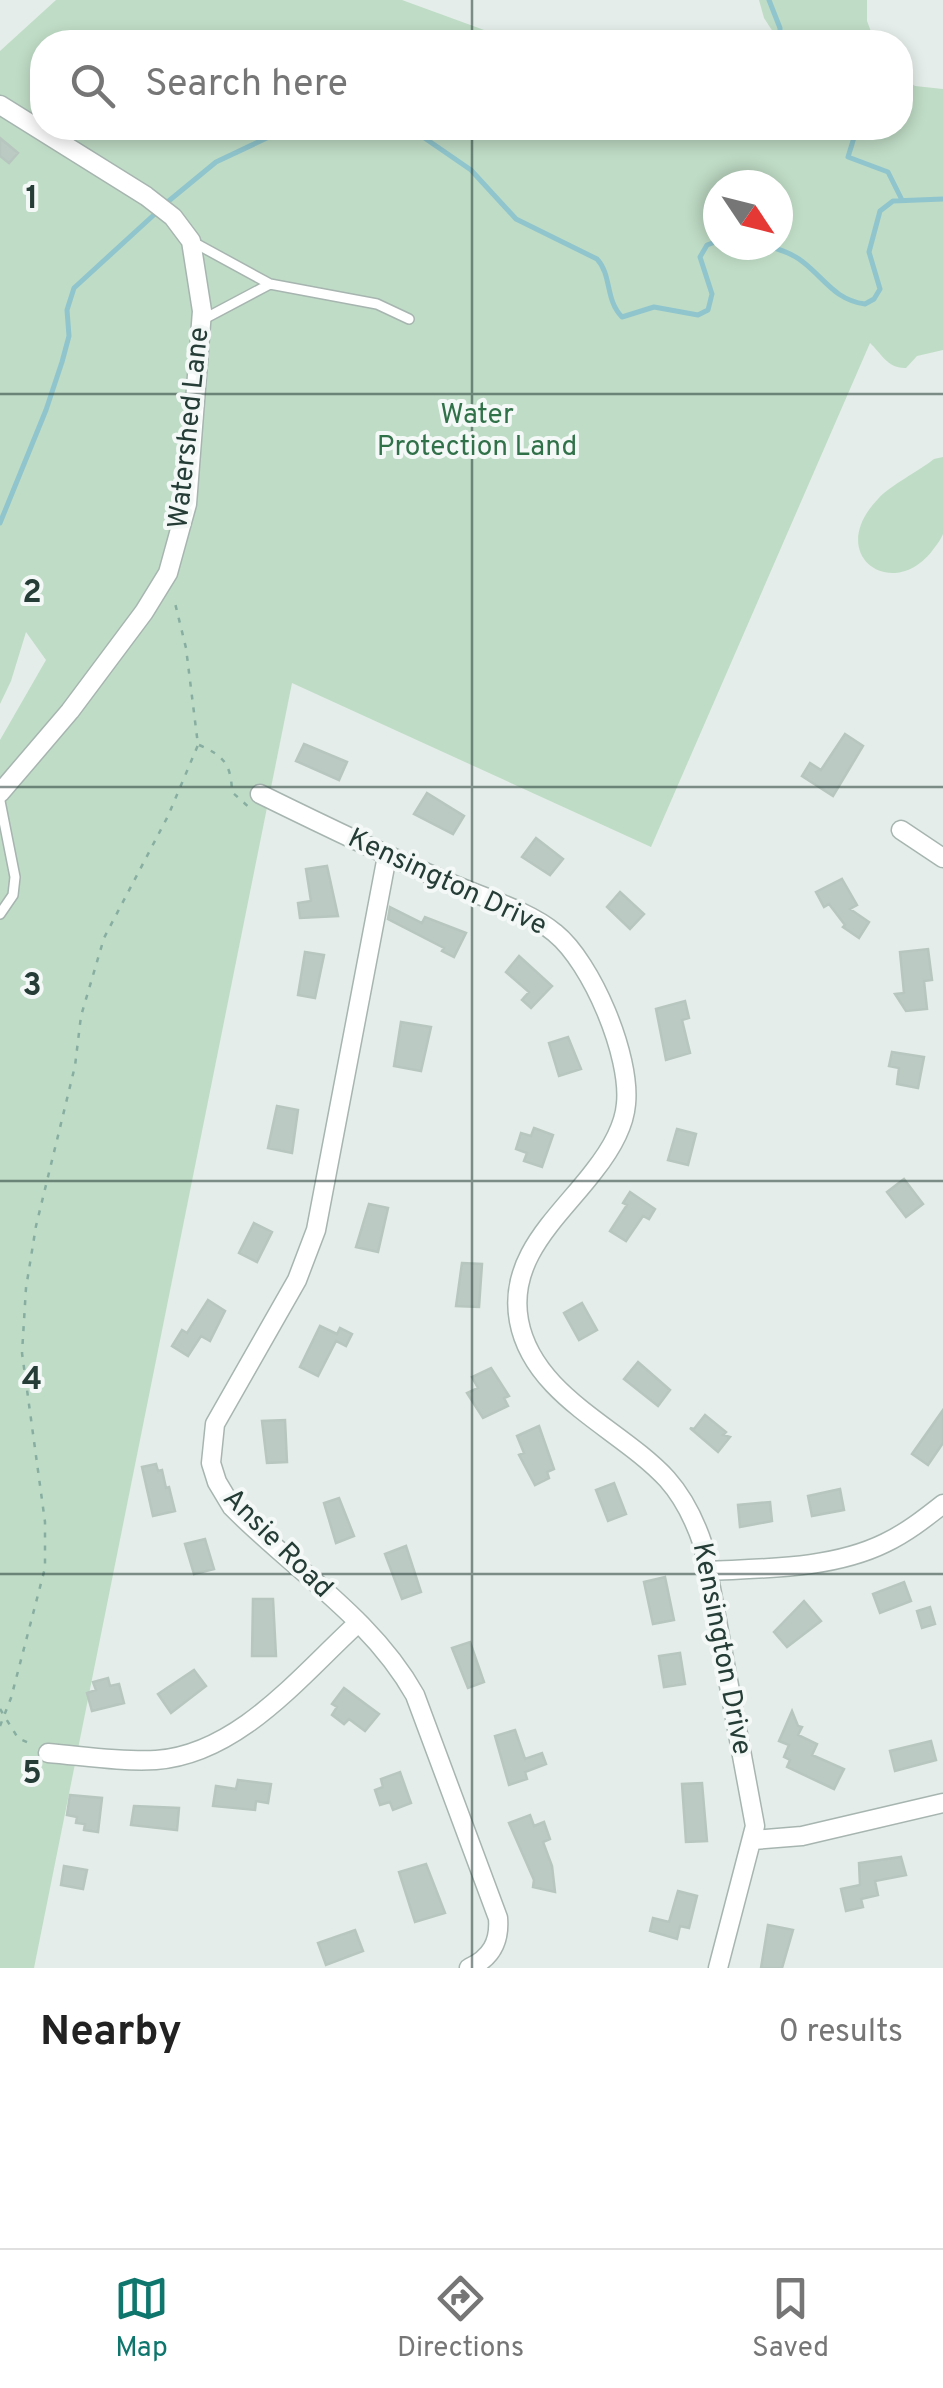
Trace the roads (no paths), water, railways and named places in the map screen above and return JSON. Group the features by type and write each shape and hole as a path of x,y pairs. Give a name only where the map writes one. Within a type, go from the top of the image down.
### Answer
{"street":[{"name":"Watershed Lane","path":"0,105 30,124"},
{"name":"Watershed Lane","path":"0,797 144,612 168,573 188,504 201,321 191,241 174,218 146,196 56,140"},
{"name":"Kensington Drive","path":"261,804 554,932 576,954 600,1000 624,1071 625,1112 603,1160 548,1224 529,1255 517,1302 520,1326 557,1387 672,1485 698,1530 754,1818 754,1840 718,1968"},
{"path":"902,830 943,858"},
{"name":"Ansie Road","path":"387,856 316,1230 297,1280 218,1414 211,1443 214,1472 232,1508 390,1656 415,1695 496,1912 499,1929 494,1946 484,1960 469,1968"},
{"path":"708,1571 794,1565 847,1556 884,1544 943,1504"},
{"path":"48,1753 158,1760 212,1744 250,1722 358,1624"},
{"path":"754,1840 802,1836 943,1803"}],"lane":[{"path":"191,241 270,284 377,304 409,319"},
{"path":"201,321 270,284"},
{"path":"0,797 14,876 13,895 0,914"}],"waterway":[{"path":"769,0 780,30"},
{"path":"165,204 216,162 263,140"},
{"path":"427,140 471,170 516,219 597,259 622,317 654,307 698,315 708,310 712,294 700,257 703,252"},
{"path":"853,140 848,157 888,172 902,200"},
{"path":"793,256 838,293 865,304 880,289 869,252 880,211 893,201 943,199"},
{"path":"0,523 62,362 69,336 67,310 74,288 157,212"}],"park label":[{"name":"Water Protection Land","path":"477,432"}]}
